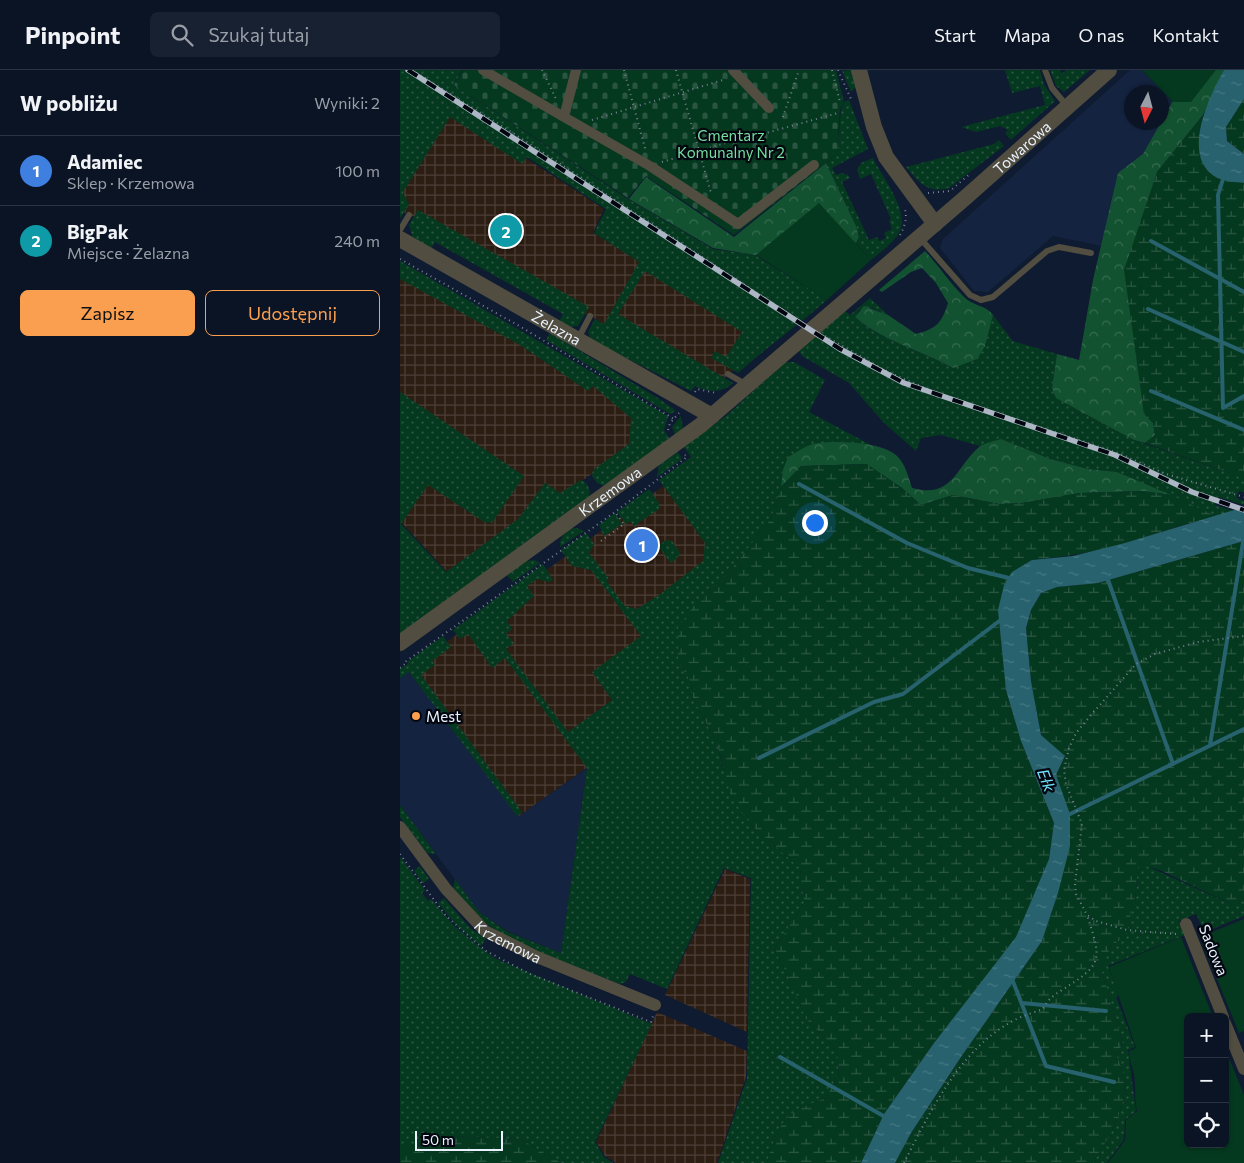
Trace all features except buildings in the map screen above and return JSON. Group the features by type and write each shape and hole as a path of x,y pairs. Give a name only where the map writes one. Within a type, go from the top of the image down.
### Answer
{"street":[{"path":"483,70 650,166 738,224 814,165"},
{"path":"564,117 576,70"},
{"path":"858,70 874,127 886,157 935,224"},
{"name":"Towarowa","path":"811,328 920,237 1109,70"},
{"path":"734,71 769,108"},
{"name":"Żelazna","path":"400,240 712,416"},
{"name":"Krzemowa","path":"400,643 712,416 811,328"},
{"name":"Krzemowa","path":"400,827 446,889 485,932 521,950 655,1006"},
{"name":"Sadowa","path":"1186,924 1221,1013"},
{"path":"1229,1028 1239,1042 1244,1069"}],"lane":[{"path":"1045,70 1052,88 1068,106"},
{"path":"400,230 409,215"},
{"path":"920,237 970,295 981,300 993,298 1047,251 1059,247 1091,253"},
{"path":"577,340 590,316"},
{"path":"728,374 748,386"}],"path":[{"path":"412,70 513,133 811,328 856,355 932,391 1118,453 1166,474 1244,496"},
{"path":"542,70 564,117"},
{"path":"624,70 650,166 699,150 838,113"},
{"path":"676,70 716,210"},
{"path":"783,117 799,70"},
{"path":"832,70 840,102"},
{"path":"838,70 852,102"},
{"path":"578,125 634,106 734,77 734,71"},
{"path":"898,239 904,228 906,213 902,203"},
{"path":"400,259 521,327 674,419"},
{"path":"400,668 405,662 615,512 687,458 676,443"},
{"path":"600,541 624,524 615,512"},
{"path":"904,1163 922,1127 949,1082 975,1050 1011,1022 1043,1009 1048,999 1088,973 1096,962 1097,953 1087,915 1076,894 1074,884 1082,824 1066,784 1064,770 1069,748 1076,734 1136,664 1144,658 1198,642 1244,636"},
{"path":"1087,915 1096,921 1127,930 1173,934 1192,940"}],"shaded area":[{"path":"1130,70 1142,70 1157,85 1124,85 1124,130 1159,130 1102,246 1053,236 988,292 974,291 940,248 943,239"},
{"path":"1169,98 1173,102 1169,110"},
{"path":"444,105 604,209 593,233 769,341 723,379 604,324 404,212 400,172"},
{"path":"400,271 585,376 632,418 631,446 450,575 400,521"},
{"path":"709,453 760,506 687,696 519,816 409,669"},
{"name":"Mest","path":"409,669 519,816 587,768 561,953 509,932 479,912 400,805 400,675"},
{"path":"725,869 750,879 747,1032 665,995"},
{"path":"657,1012 747,1051 746,1077 717,1163 616,1163 605,1156 596,1142"}],"green space":[{"path":"400,70 462,70 454,85 628,199 713,249 755,255 827,300 738,373 711,358 715,351 726,357 742,332 645,271 618,314 733,383 724,389 715,391 695,386 691,391 591,340 588,332 595,319 604,324 639,262 594,233 606,209 527,157 522,164 450,117 403,192 409,205 400,218"},
{"name":"Cmentarz Komunalny Nr 2","path":"463,70 836,70 844,102 840,110 837,154 734,235 646,176 628,198 454,85"},
{"path":"851,70 856,87 851,92 842,71"},
{"path":"1005,70 1040,70 1044,85 1055,101 1011,140 1005,133 1008,130 1000,126 976,132 961,127 1045,105 1040,86 1012,93"},
{"path":"1050,70 1060,70 1062,74 1066,70 1090,70 1064,92 1056,86"},
{"path":"1142,70 1216,70 1191,102 1173,102 1169,98 1169,85 1157,85"},
{"path":"1207,70 1224,70 1203,115 1157,172 1141,383 1144,413 1153,423 1155,435 1145,443 1134,440 1056,398 1052,388 1057,354 1079,360 1093,280 1118,173 1143,154 1157,130 1169,130 1169,108 1173,101"},
{"path":"1244,99 1244,154 1227,141 1226,127"},
{"path":"849,100 868,149 832,168 836,175 842,173 850,178 842,182 869,240 877,237 879,241 886,238 884,233 892,229 889,221 891,219 871,174 860,179 857,170 861,163 873,158 895,197 901,217 901,227 897,236 871,260 856,243 859,237 856,226 826,163 837,154 841,110 845,101"},
{"path":"1203,115 1199,146 1215,177 1244,183 1244,478 1145,443 1155,435 1153,423 1144,414 1124,270 1157,172"},
{"path":"999,140 1004,146 949,188 929,188 920,182 906,167 994,144"},
{"path":"826,163 856,226 859,237 856,243 839,230 755,255 713,248 629,199 646,177 734,237"},
{"path":"819,203 871,260 827,300 756,255"},
{"path":"418,210 589,307 578,326 569,327 559,322 563,314 435,242 431,249 413,239 409,225"},
{"path":"925,251 964,297 987,309 993,315 985,346 977,359 953,368 878,333 855,317 864,306 888,315 916,334 929,330 937,324 941,320 948,303 936,283 922,268 911,272 882,292 879,290"},
{"path":"400,261 668,416 664,430 671,441 604,486 597,483 592,476 593,470 629,444 631,418 593,386 588,391 520,345 400,279"},
{"path":"870,298 888,315 872,308 859,310 855,317 878,333 953,368 985,346 993,315 1013,341 1057,354 1052,388 1134,440 1244,478 1244,492 1239,491 1236,498 1244,501 1244,505 1218,497 1215,505 1234,511 1218,517 1117,472 1088,469 1050,459 1001,439 980,446 941,435 921,438 916,451 884,423 849,383 802,356 798,349 843,309 850,315"},
{"path":"550,333 676,411 670,414 546,340"},
{"path":"785,362 794,362 825,380 809,412 871,445 844,442 783,470 781,487 771,519 727,575 696,603 678,661 691,682 693,698 717,743 723,768 750,824 800,868 804,903 774,950 788,975 806,1019 837,1050 839,1073 826,1098 812,1103 785,1120 775,1137 767,1163 718,1163 747,1078 751,878 724,868 667,989 630,974 626,982 620,984 573,967 511,940 484,922 453,888 455,879 479,912 508,932 561,953 587,768 505,658 492,668 468,634 460,639 453,630 543,564 553,580 549,582 537,579 527,586 534,596 507,621 512,629 506,634 514,643 506,649 568,732 612,700 592,672 641,636 591,570 572,566 561,550 586,533 594,544 589,553 609,579 606,581 625,606 637,609 659,595 703,561 705,543 659,480 691,457 684,447 727,415"},
{"path":"400,392 524,476 492,523 484,522 428,485 401,524 446,572 518,519 545,483 560,493 581,480 588,486 589,494 588,500 400,637"},
{"path":"681,416 683,428 676,437 672,427"},
{"path":"1001,439 1050,459 1088,469 1117,472 1171,495 1143,491 1080,493 1022,503 999,504 953,495 921,505 902,488 866,464 801,466 781,487 783,470 788,457 813,444 832,442 857,443 880,447 890,451 903,463 912,488 926,490 936,489 945,485 979,447"},
{"path":"678,452 682,459 657,477 659,465"},
{"path":"867,464 902,488 921,505 953,495 999,504 1022,503 1079,493 1143,491 1171,495 1218,517 1182,525 1113,547 1079,554 1032,560 1006,690 1021,741 1054,823 1049,859 1018,936 934,1043 884,1114 861,1163 767,1163 775,1137 785,1120 812,1103 826,1098 839,1073 837,1050 806,1019 788,975 774,950 804,903 800,868 750,824 731,797 717,743 693,698 691,682 678,661 678,627 696,603 727,575 771,519 781,487 801,466"},
{"path":"649,489 659,503 659,509 634,526 630,521 626,524 617,512"},
{"path":"615,513 622,524 604,536 599,525"},
{"path":"577,528 584,531 560,547 564,533 570,529"},
{"path":"666,540 672,541 680,553 671,563 658,546"},
{"path":"1244,541 1244,899 1235,906 1162,871 1138,863 1136,891 1126,936 1111,946 1101,969 1123,1044 1116,1054 1124,1076 1125,1087 1116,1122 1093,1163 895,1163 911,1133 961,1057 1042,941 1058,893 1056,775 1065,757 1041,735 1031,681 1026,628 1031,610 1041,593 1057,587 1098,583"},
{"path":"535,560 540,563 513,582 507,575 526,561"},
{"path":"443,636 451,647 432,661 435,665 421,675 522,812 517,816 409,672 400,678 400,669 408,664 407,662"},
{"path":"400,805 436,854 427,853 400,817"},
{"path":"400,857 425,890 422,893 428,901 431,899 454,926 494,958 652,1024 595,1142 604,1157 613,1163 561,1163 522,1140 457,1136 400,1149"},
{"path":"1138,862 1235,906 1244,899 1244,916 1205,932 1196,914 1179,921 1185,935 1108,966 1119,995 1116,997 1135,1047 1128,1050 1136,1111 1125,1120 1124,1139 1107,1163 1093,1163 1116,1122 1125,1087 1124,1076 1116,1054 1123,1044 1101,969 1111,946 1126,936 1136,891"},
{"path":"420,866 429,879 423,883 414,871"},
{"path":"444,898 470,928 486,939 481,946 456,925 438,903"},
{"path":"1244,919 1244,1031 1239,1033 1200,937"},
{"path":"1181,937 1211,1013 1184,1013 1184,1148 1229,1148 1229,1058 1244,1095 1244,1163 1108,1163 1125,1140 1126,1120 1137,1111 1134,1074 1129,1051 1136,1048 1109,967"},
{"path":"457,1136 522,1140 561,1163 400,1163 400,1148"}],"water":[{"path":"1224,70 1244,70 1244,99 1226,127 1227,141 1244,154 1244,183 1217,178 1204,166 1200,154 1201,124 1212,94"},
{"name":"Ełk","path":"1244,507 1244,541 1098,583 1057,587 1041,593 1031,610 1026,628 1031,681 1041,735 1065,756 1056,775 1070,814 1070,846 1058,893 1042,941 961,1057 911,1133 895,1163 861,1163 884,1114 934,1043 1016,937 1049,859 1054,823 1021,741 1006,690 998,610 1004,585 1012,572 1032,560 1073,556 1125,543"}],"waterway":[{"path":"1224,176 1218,195 1223,408 1244,396"},
{"path":"1151,241 1244,292"},
{"path":"1148,309 1244,352"},
{"path":"1151,391 1244,430"},
{"path":"799,484 907,543 968,568 1013,579"},
{"path":"1210,745 1244,536"},
{"path":"1107,577 1173,764"},
{"path":"759,758 874,702 903,694 1002,619"},
{"path":"1066,816 1244,729"},
{"path":"1012,979 1046,1066 1114,1082"},
{"path":"1022,1003 1106,1011"},
{"path":"780,1057 887,1118"}],"railway":[{"path":"408,70 840,349 904,383 1115,455 1192,492 1244,510"}],"place":[{"name":"BigPak","path":"506,231"},
{"name":"Adamiec","path":"642,545"},
{"name":"Mest","path":"416,716"}]}
